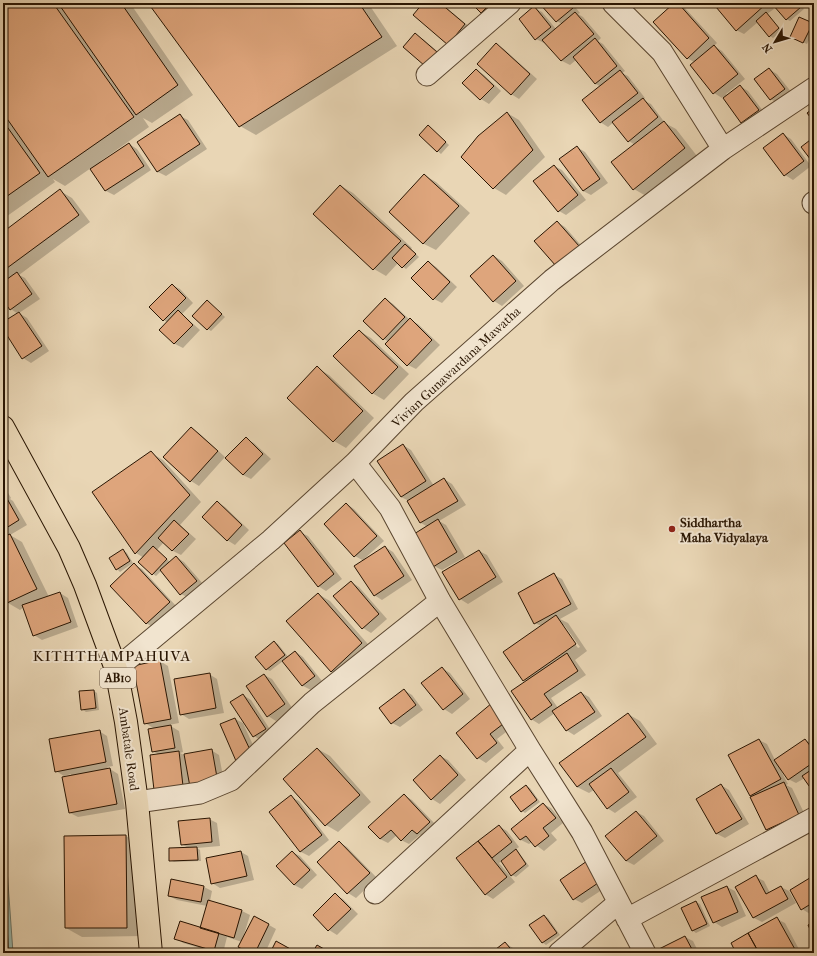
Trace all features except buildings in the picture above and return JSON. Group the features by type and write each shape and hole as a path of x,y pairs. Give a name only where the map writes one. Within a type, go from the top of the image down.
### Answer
{"main road":[{"name":"Ambatale Road","path":"3,427 70,548 116,669 126,722 137,802 152,952"}],"street":[{"path":"427,75 510,3"},
{"path":"613,3 662,52 723,149"},
{"name":"Vivian Gunawardana Mawatha","path":"116,669 271,540 355,464 414,402 552,280 723,149 814,88"},
{"path":"355,464 390,508 440,601 530,750 582,832 645,953"},
{"path":"137,802 200,793 231,780 312,703 440,601"},
{"path":"375,893 530,750"},
{"path":"559,953 623,911 814,818"}],"water":[{"path":"3,846 6,855 13,953 3,953"}],"place":[{"name":"Siddhartha Maha Vidyalaya","path":"672,529"}],"district":[{"name":"KITHTHAMPAHUVA","path":"112,656"}]}
